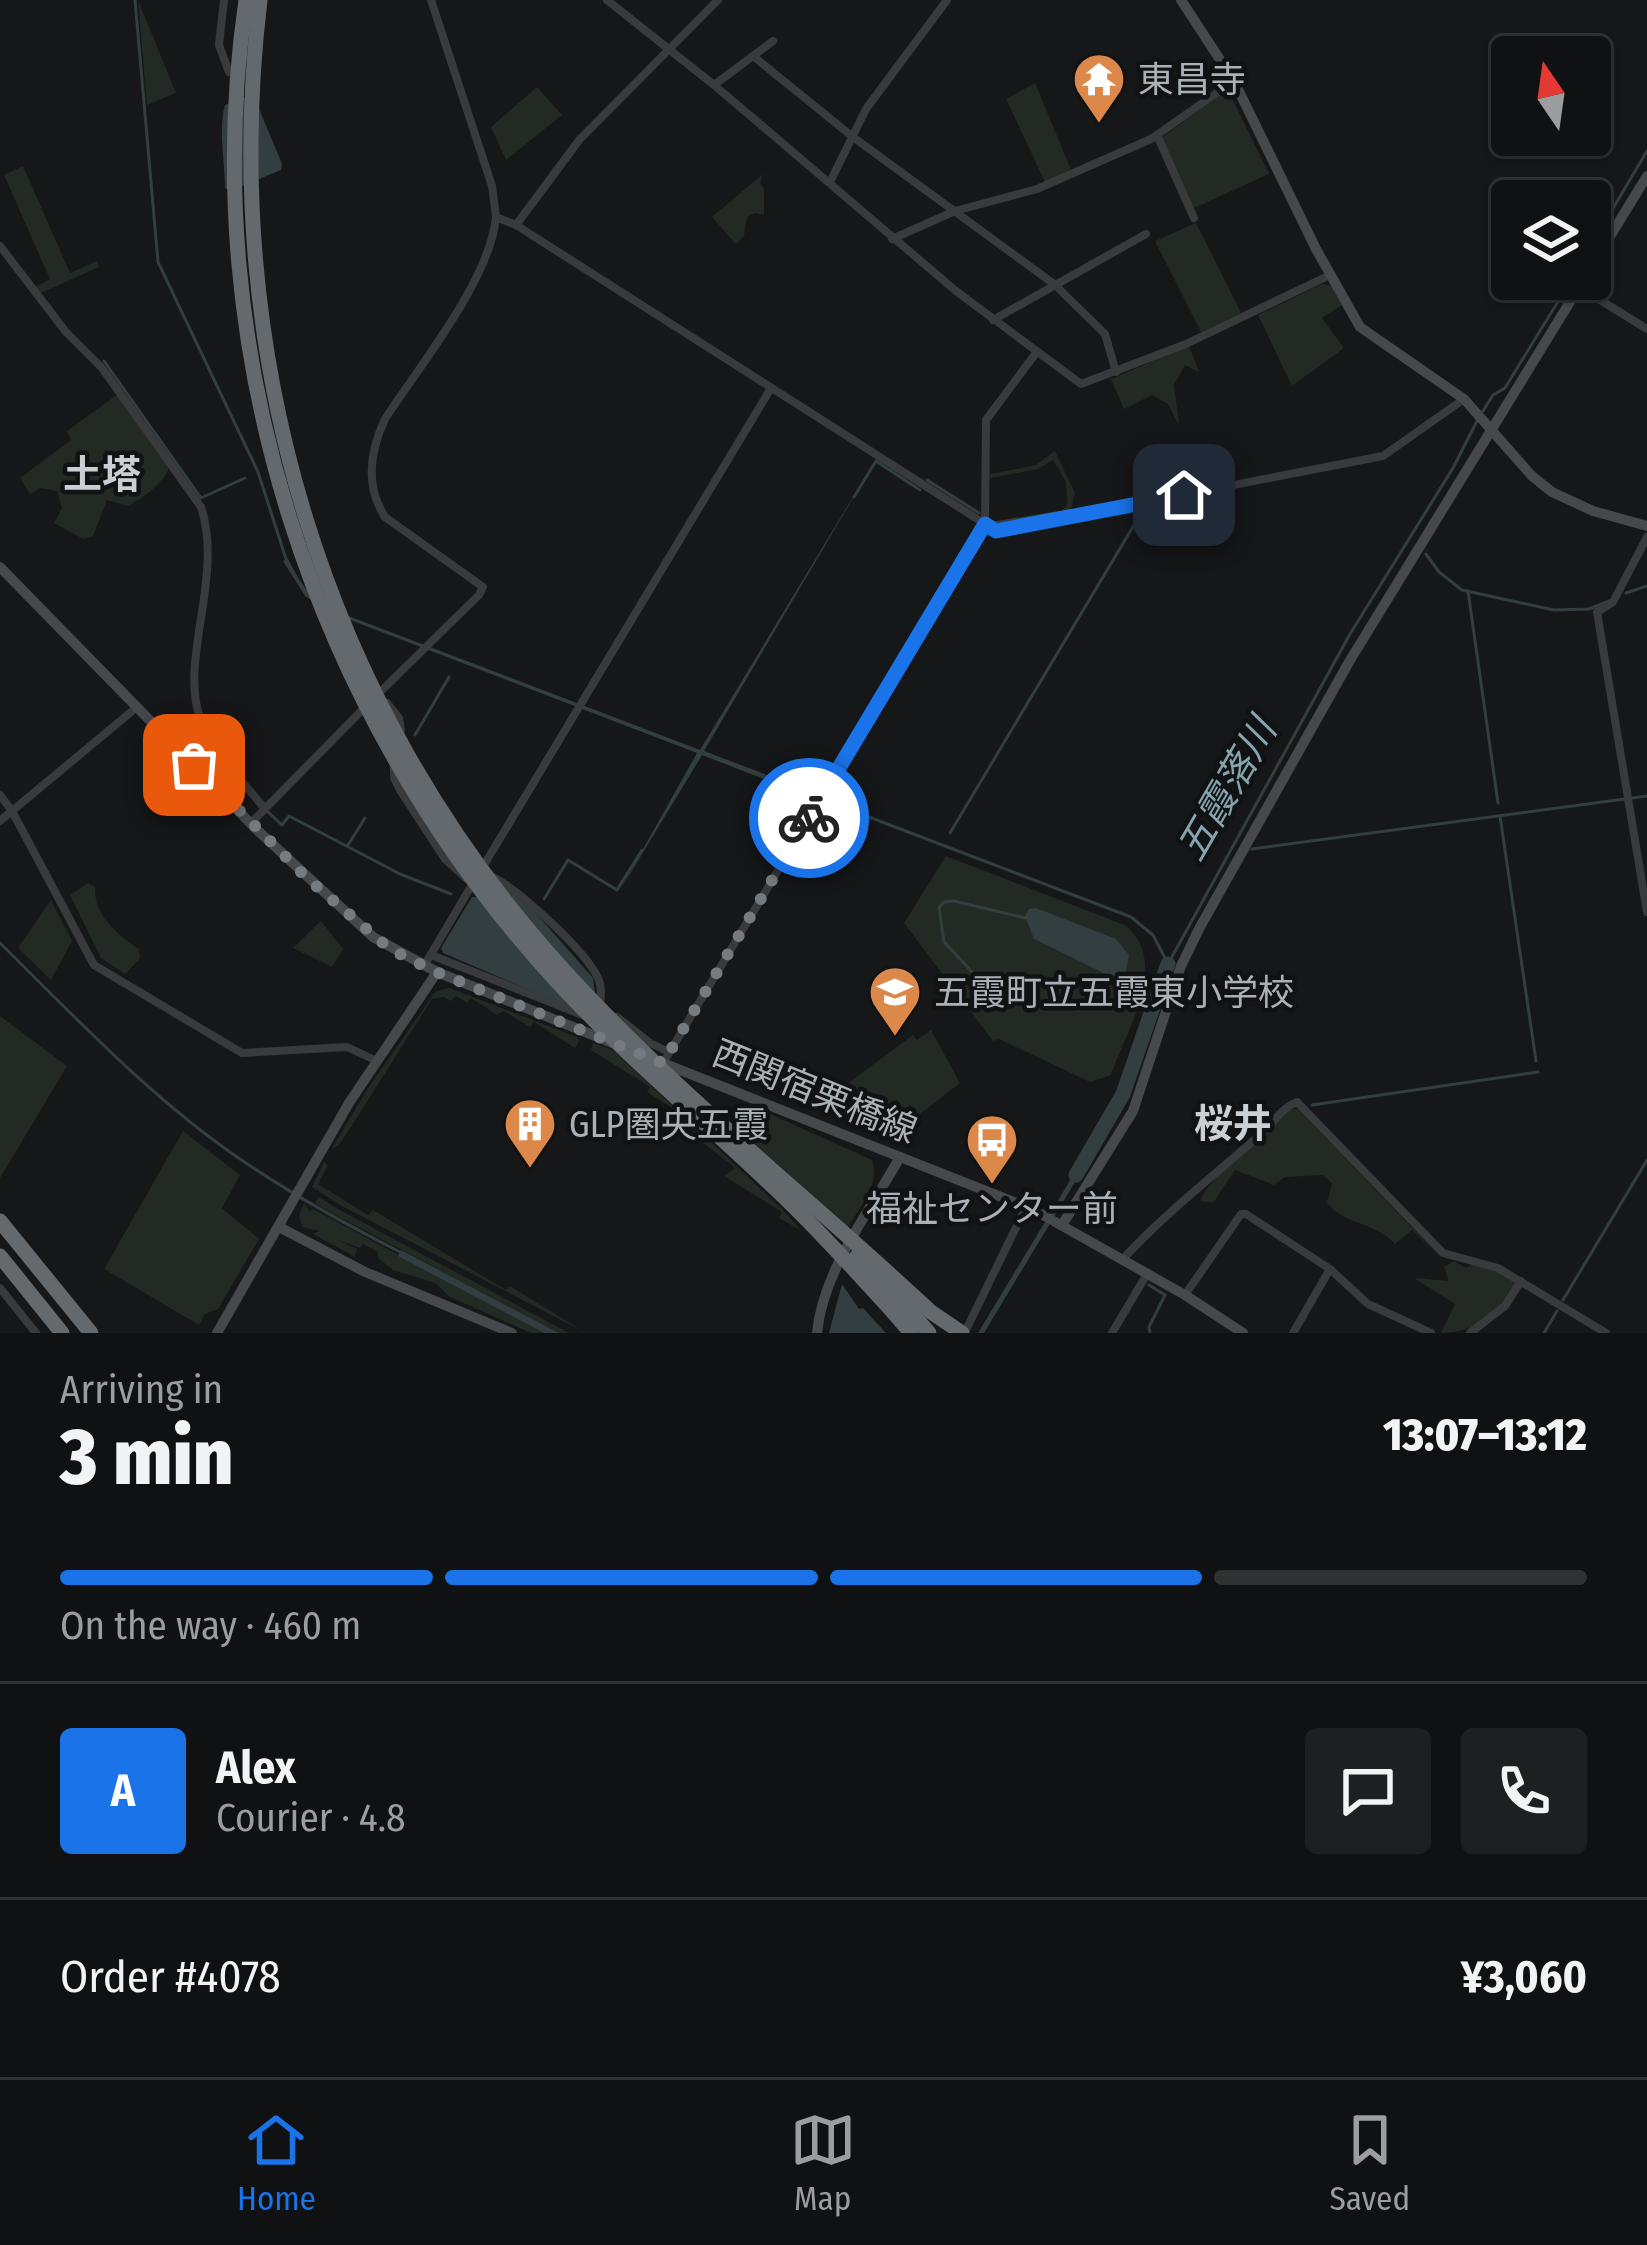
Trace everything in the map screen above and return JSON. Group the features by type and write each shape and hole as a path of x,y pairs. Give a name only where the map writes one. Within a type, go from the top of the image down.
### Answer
{"highway":[{"path":"246,0 234,178 237,256 254,383 297,542 369,712 453,852 538,960 614,1040 767,1181 908,1333"},
{"path":"260,0 249,179 263,342 294,490 328,590 423,783 511,909 623,1031 760,1160 932,1312 963,1333"},
{"path":"760,1160 929,1333"},
{"path":"0,1221 91,1333"},
{"path":"0,1256 62,1333"}],"street":[{"path":"224,0 219,45 229,73"},
{"path":"250,823 483,587 385,517 373,486 372,456 385,419 481,271 495,233 492,186 431,0"},
{"path":"607,0 830,182 892,239 1081,384 1186,344 1330,274"},
{"path":"516,225 580,139 718,0"},
{"path":"830,182 866,109 947,0"},
{"path":"1180,0 1234,81 1360,327 1468,404 1552,492 1593,511 1647,526"},
{"path":"714,85 773,41"},
{"path":"753,56 853,137 1054,284 1105,334 1116,372"},
{"path":"892,239 955,211 1037,189 1157,135 1234,81"},
{"path":"1157,135 1194,218"},
{"path":"1611,235 1647,176"},
{"path":"496,217 516,225 996,531 1383,456 1468,404"},
{"path":"993,320 1146,234"},
{"path":"0,247 66,332 126,394 201,507 208,528 208,555 194,691 200,720 264,808"},
{"path":"1060,1224 1133,1111 1175,983 1200,927 1349,662 1570,300"},
{"path":"1605,300 1647,329"},
{"path":"771,388 427,960 570,1012 619,1018 666,1058 985,524 986,420 1036,353"},
{"path":"1647,537 1613,602 1597,612 1647,912"},
{"name":"西関宿栗橋線","path":"0,567 250,823 390,949 427,960 436,972 666,1058 1041,1213 1243,1333"},
{"path":"378,694 395,711 401,728 393,767 400,790 450,866 473,883"},
{"path":"0,821 137,707"},
{"path":"0,795 94,965 242,1053 347,1047 378,1061"},
{"path":"481,871 529,901 594,971 601,986 600,1013"},
{"path":"217,1333 349,1103 436,972"},
{"path":"1122,1259 1164,1214 1190,1197 1287,1106 1297,1102 1443,1253 1478,1261 1521,1281 1606,1333"},
{"path":"818,1333 837,1268 900,1157"},
{"path":"963,1333 1026,1207"},
{"path":"1185,1295 1240,1214 1330,1269 1368,1304 1432,1333"},
{"path":"279,1226 365,1272 512,1333"},
{"path":"1293,1333 1330,1269"},
{"path":"1112,1333 1147,1273"},
{"path":"1470,1333 1505,1306 1521,1281"},
{"path":"0,1288 36,1333"}],"shaded area":[{"path":"138,0 176,93 147,105"},
{"path":"1035,83 1072,172 1045,182 1006,99"},
{"path":"537,87 562,115 506,160 491,127"},
{"path":"1228,90 1269,174 1194,208 1161,138"},
{"path":"253,94 281,170 230,191 225,188 222,146 225,105"},
{"path":"23,166 70,273 97,261 99,267 41,293 35,287 50,279 4,175"},
{"path":"763,174 764,215 747,217 744,236 736,244 712,217"},
{"path":"1196,223 1241,313 1201,332 1155,241"},
{"path":"1322,284 1331,286 1342,305 1322,318 1344,348 1292,386 1258,315"},
{"path":"1189,346 1199,372 1185,365 1174,385 1179,425 1168,404 1152,395 1124,409 1111,379"},
{"path":"118,394 169,468 157,485 128,506 107,500 93,536 83,539 54,523 62,508 57,491 40,488 30,494 20,478 71,440 67,431"},
{"path":"1055,451 1075,493 1070,514 992,525 1062,511 1067,505 1066,482 1053,460 1038,469 990,478 990,474 1036,465"},
{"path":"876,459 704,751 849,806 847,811 702,755 619,892 697,753 332,613 305,596 283,561 288,559 305,588 330,609 700,750"},
{"path":"946,856 1127,926 1139,942 1145,979 1111,1075 1090,1082 999,1039 993,1041 904,923"},
{"path":"487,874 534,911 593,978 597,1007 569,1007 443,953 441,948 472,897 477,897"},
{"path":"88,883 95,887 98,907 108,923 139,949 140,958 125,974 101,958 70,895"},
{"path":"51,900 72,941 51,980 18,948"},
{"path":"1036,908 1116,939 1129,955 1125,978 1116,979 1034,939 1025,916"},
{"path":"321,921 343,949 332,967 293,948"},
{"path":"450,988 577,1037 579,1041 575,1048 534,1022 530,1027 504,1011 497,1015 471,998 467,1003 456,996 451,1001 432,999 340,1144 331,1150 436,991"},
{"path":"0,1016 67,1066 0,1178"},
{"path":"931,1030 960,1083 903,1127 828,1098 913,1035 917,1040"},
{"path":"593,1043 614,1051 802,1231 779,1218 782,1212 724,1176 735,1168 691,1133 692,1128 668,1113 671,1107 647,1092 650,1087 591,1050"},
{"path":"748,1104 872,1160 872,1186 848,1227 735,1126"},
{"path":"1288,1109 1298,1109 1441,1258 1412,1230 1395,1244 1334,1210 1327,1203 1332,1183 1323,1175 1285,1177 1274,1185 1235,1170 1213,1203 1201,1201 1224,1169"},
{"path":"183,1131 240,1175 222,1208 259,1239 218,1309 205,1314 199,1325 104,1269"},
{"path":"1083,1159 1087,1162 984,1333 978,1333"},
{"path":"324,1162 328,1165 318,1184 368,1215 373,1210 506,1290 510,1286 586,1333 312,1187"},
{"path":"319,1197 569,1333 559,1333 330,1212 315,1203"},
{"path":"304,1203 310,1212 313,1209 544,1333 531,1333 450,1297 435,1283 393,1270 378,1258 378,1252 363,1244 360,1248 338,1240 357,1249 355,1257 313,1234 320,1231 302,1227 299,1215"},
{"path":"401,1250 559,1333 544,1333 398,1256"},
{"path":"1454,1261 1466,1268 1472,1264 1499,1271 1514,1280 1515,1287 1484,1320 1464,1330 1441,1333 1455,1304 1414,1278 1449,1281 1444,1267"},
{"path":"842,1284 859,1309 886,1333 829,1333"}],"waterway":[{"path":"135,0 158,262 258,472 287,562"},
{"name":"五霞落川","path":"1611,212 1647,151"},
{"name":"五霞落川","path":"1483,411 1493,395 1505,388 1559,300"},
{"path":"104,361 201,498 245,478"},
{"name":"五霞落川","path":"1168,964 1350,634 1478,419"},
{"path":"854,497 876,461 920,490"},
{"path":"927,480 979,513"},
{"path":"950,833 1143,510"},
{"path":"994,523 1068,511"},
{"path":"1426,554 1462,590 1554,610 1589,609 1609,601"},
{"path":"1626,593 1647,586"},
{"path":"1468,591 1498,803"},
{"path":"415,735 449,677"},
{"path":"1252,849 1647,796"},
{"path":"848,809 1131,917 1153,935 1168,964"},
{"path":"268,812 282,825 289,816 400,874 451,894"},
{"path":"1500,816 1536,1061"},
{"path":"348,845 365,818"},
{"path":"544,899 568,860 617,890 642,850"},
{"path":"994,1002 944,942 939,908 954,901 1025,918"},
{"path":"0,943 116,1057 208,1136 259,1172 400,1252"},
{"name":"五霞落川","path":"1076,1175 1123,1094 1168,964"},
{"path":"1312,1105 1538,1072"},
{"path":"1563,1300 1647,1160"},
{"path":"1149,1285 1165,1295 1150,1333"},
{"path":"1544,1333 1557,1311"}],"way so far":[{"path":"194,765 309,880 390,949 663,1063 809,818"}],"place":[{"name":"東昌寺","path":"1099,125"},
{"name":"五霞町立五霞東小学校","path":"895,1038"},
{"name":"GLP圏央五霞","path":"530,1170"},
{"name":"福祉センター前","path":"992,1186"}],"district":[{"name":"土塔","path":"102,474"},
{"name":"桜井","path":"1233,1123"}],"route":[{"path":"809,818 985,524 996,531 1184,495"}]}
